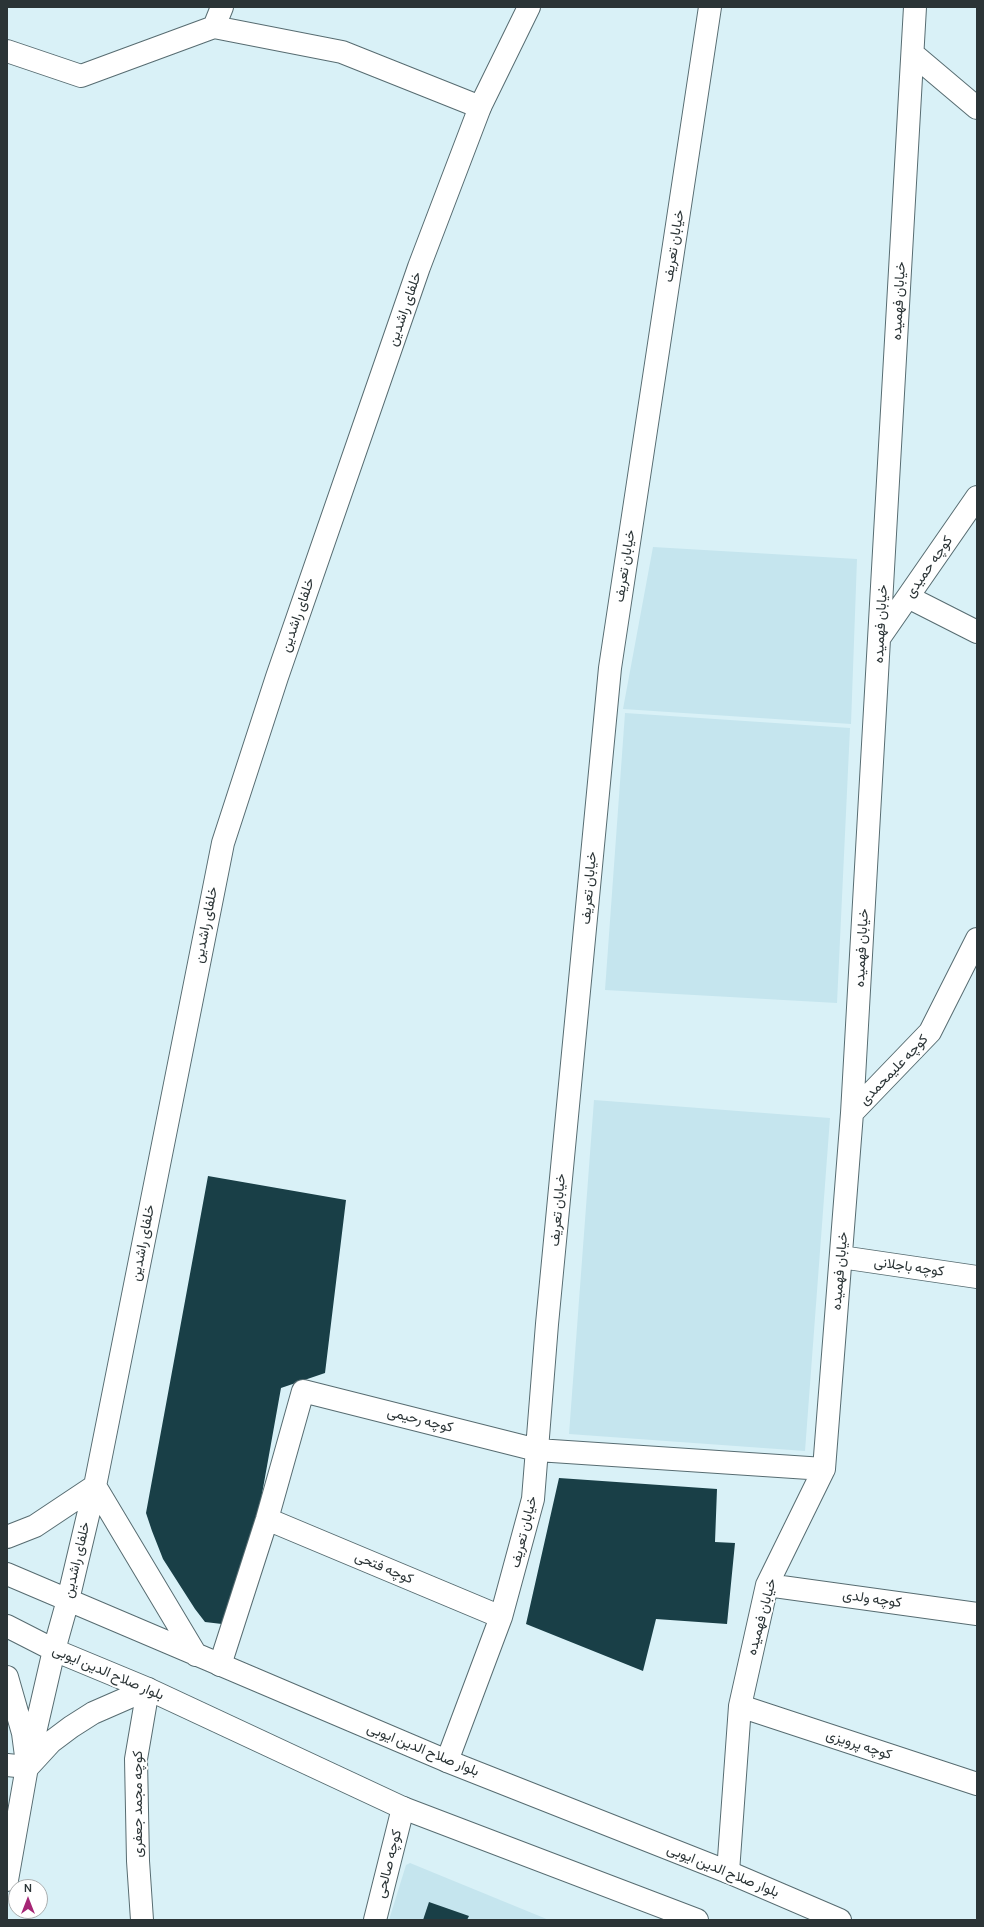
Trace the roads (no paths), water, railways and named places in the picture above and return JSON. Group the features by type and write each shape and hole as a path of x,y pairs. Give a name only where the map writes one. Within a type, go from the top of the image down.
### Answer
{"street":[{"path":"214,27 222,7"},
{"name":"خلفای راشدین","path":"7,1880 17,1766 54,1650 68,1600 95,1486 223,843 277,677 414,282 480,107 529,7"},
{"name":"خیابان تعریف","path":"447,1761 501,1617 533,1500 610,668 710,7"},
{"name":"خیابان فهمیده","path":"728,1872 740,1706 767,1585 824,1469 852,1113 915,7"},
{"path":"7,51 81,76 214,27 342,52 480,107"},
{"path":"913,54 977,108"},
{"name":"کوچه حمیدی","path":"880,637 977,497"},
{"path":"908,597 977,632"},
{"name":"کوچه علیمحمدی","path":"852,1113 930,1032 977,939"},
{"name":"کوچه باجلانی","path":"841,1257 977,1277"},
{"name":"کوچه رحیمی","path":"266,1519 303,1391 537,1450 824,1469"},
{"path":"7,1537 35,1526 95,1486 196,1655"},
{"path":"220,1665 266,1519"},
{"name":"کوچه فتحی","path":"266,1519 501,1617"},
{"name":"بلوار صلاح الدین ایوبی","path":"7,1574 447,1761 728,1872 840,1920"},
{"name":"کوچه ولدی","path":"767,1585 977,1614"},
{"name":"بلوار صلاح الدین ایوبی","path":"7,1626 54,1650 148,1689 404,1808 697,1920"},
{"path":"7,1678 23,1733 17,1766"},
{"path":"17,1766 70,1727 100,1709 148,1689"},
{"name":"کوچه مجمد جعفری","path":"142,1920 138,1860 136,1759 148,1689"},
{"name":"کوچه پرویزی","path":"740,1706 977,1784"},
{"name":"کوچه صالحی","path":"375,1920 404,1808"}]}
